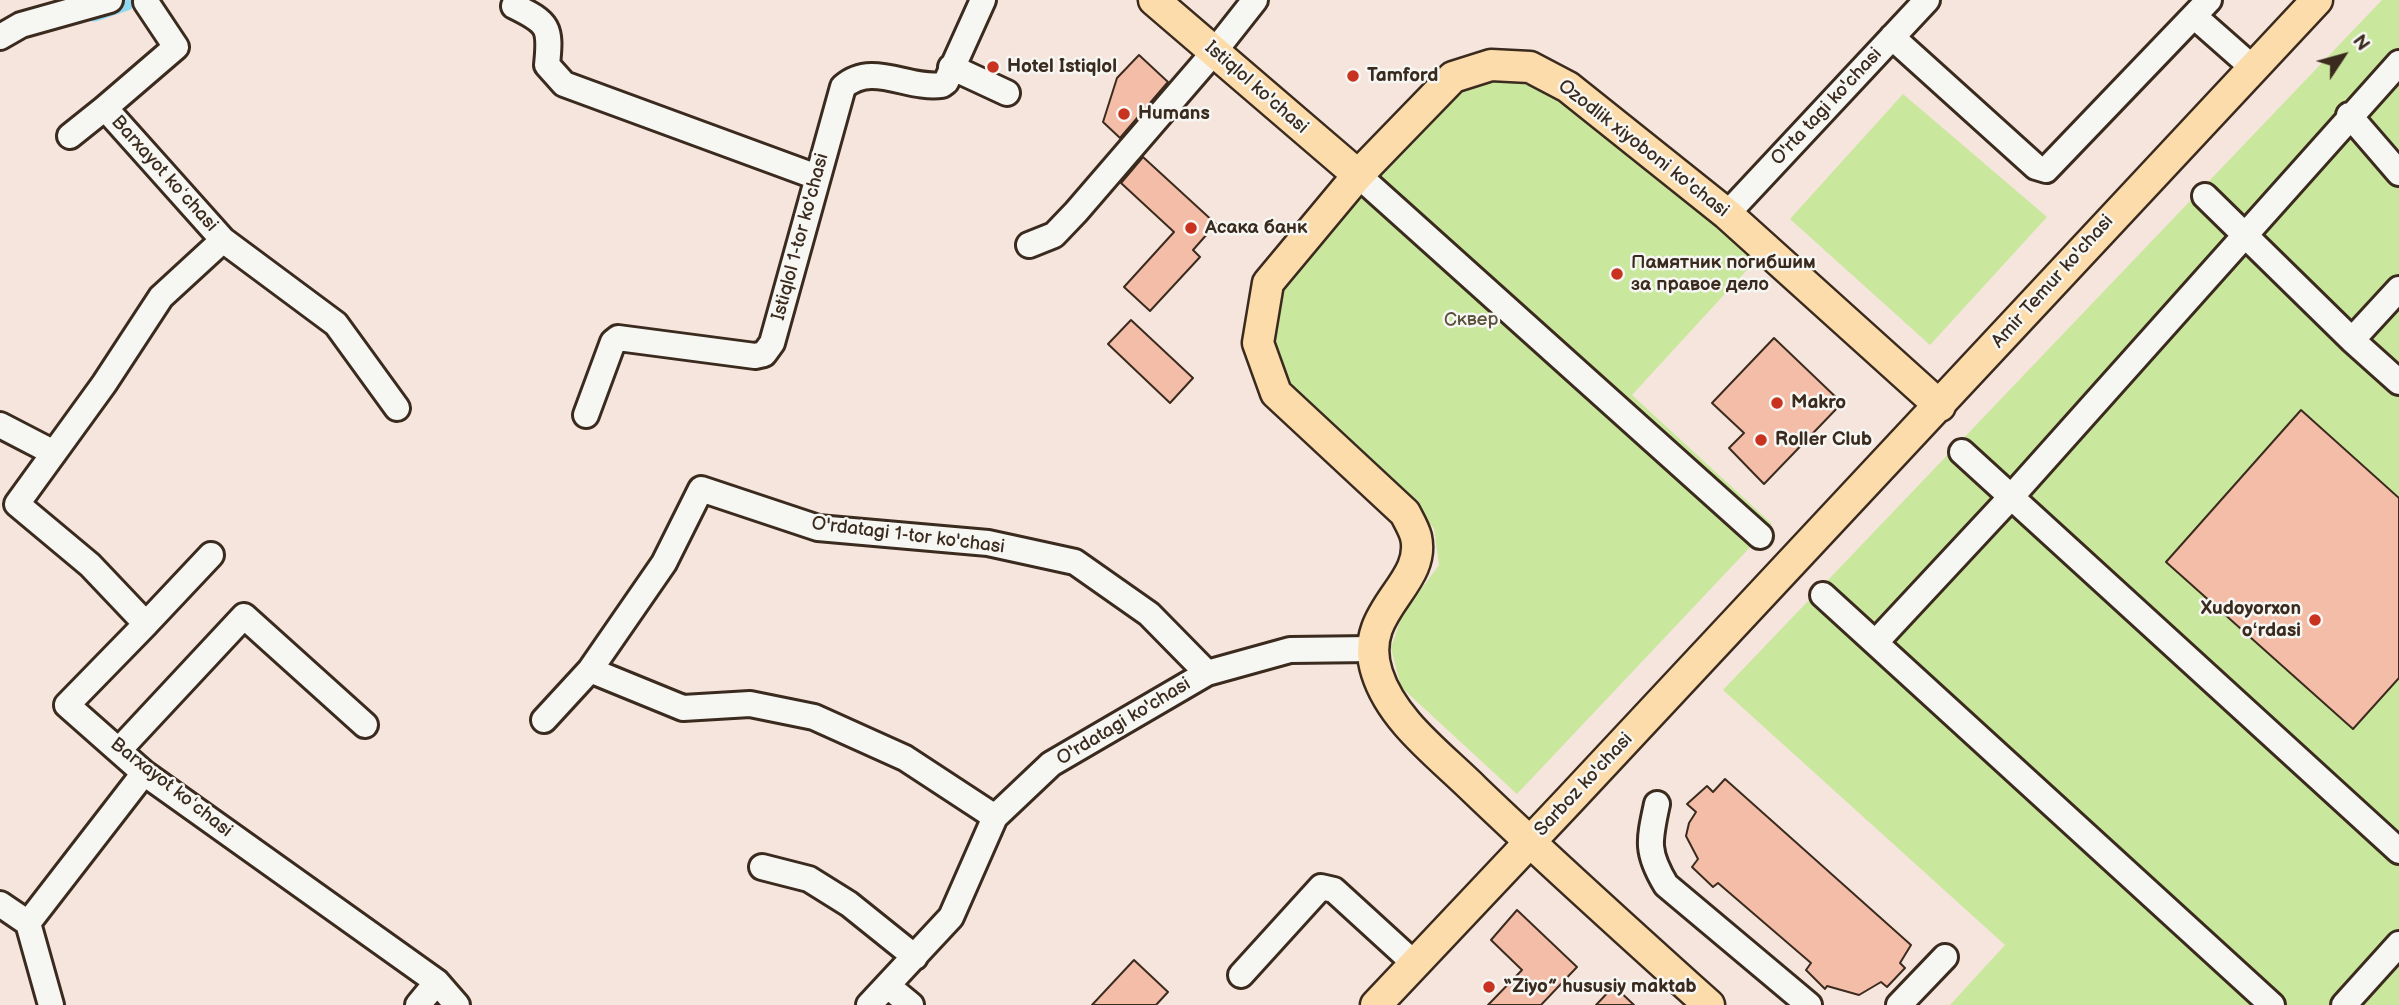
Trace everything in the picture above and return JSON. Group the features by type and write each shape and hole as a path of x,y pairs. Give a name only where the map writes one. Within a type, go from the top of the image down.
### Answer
{"main road":[{"name":"Istiqlol ko'chasi","path":"1154,0 1358,175"},
{"name":"Amir Temur ko'chasi","path":"1791,565 2317,0"},
{"name":"Ozodlik xiyoboni ko'chasi","path":"1372,649 1376,624 1413,568 1416,539 1405,513 1276,393 1258,343 1268,283 1358,175 1453,77 1491,65 1530,67 1568,87 1727,214 1940,406"},
{"name":"Sarboz ko'chasi","path":"1376,1005 1791,565"},
{"path":"1372,649 1377,674 1402,716 1530,843 1709,1005"}],"street":[{"path":"0,37 21,25 110,0"},
{"name":"Istiqlol 1-tor ko'chasi","path":"586,415 613,342 618,338 755,356 764,354 772,343 843,87 851,79 866,74 937,86 946,82 983,0"},
{"path":"1029,245 1054,235 1214,52 1255,0"},
{"name":"O'rta tagi ko'chasi","path":"1727,214 1927,0"},
{"name":"Barxayot koʻchasi","path":"146,2 176,47 105,108 223,240 161,297 104,384 17,504 90,565 146,624 67,705 144,773 437,982 457,1005"},
{"path":"514,6 546,26 550,36 547,65 564,83 817,177"},
{"path":"1892,37 2036,167 2046,170 2201,8 2253,68"},
{"path":"1876,642 2012,496 2399,62"},
{"path":"951,67 1007,93"},
{"path":"71,136 105,108"},
{"path":"2349,115 2399,173"},
{"path":"1358,175 1760,536"},
{"path":"2205,196 2352,340 2399,382"},
{"path":"223,240 336,324 397,408"},
{"path":"2352,340 2399,289"},
{"path":"0,425 54,453"},
{"path":"1962,452 2399,851"},
{"name":"O'rdatagi 1-tor ko'chasi","path":"544,720 590,670 664,563 701,489 818,528 988,543 1076,562 1149,614 1207,673"},
{"path":"146,624 211,555"},
{"path":"1824,595 2272,1005"},
{"path":"119,750 244,616 365,725"},
{"name":"O'rdatagi ko'chasi","path":"869,1005 951,917 995,817 1051,764 1207,673 1290,650 1372,649"},
{"path":"590,670 683,708 750,704 814,717 905,758 995,817"},
{"path":"28,923 144,773"},
{"path":"1657,804 1649,843 1653,862 1666,885 1809,1005"},
{"path":"762,867 809,879 849,904 915,957"},
{"path":"1241,975 1321,887 1334,890 1415,964"},
{"path":"0,904 28,923 50,1004"},
{"path":"2344,1005 2399,944"},
{"path":"1899,1005 1945,957"},
{"path":"418,1005 437,982"},
{"path":"888,986 911,1005"}],"green space":[{"path":"2382,0 2399,0 2399,1005 1950,1005 2005,945 1723,690"},
{"name":"Сквер","path":"1505,70 1570,94 1756,260 1632,395 1772,524 1517,794 1401,687 1391,648 1402,615 1439,565 1434,528 1286,395 1268,317 1293,249 1455,85"},
{"path":"1903,94 2047,217 1930,345 1790,219"}],"building":[{"path":"1139,55 1168,82 1120,138 1103,122 1117,78"},
{"name":"Асака банк","path":"1143,157 1216,224 1193,250 1200,257 1150,311 1124,287 1174,232 1121,183"},
{"path":"1131,320 1193,378 1170,403 1108,344"},
{"name":"Makro","path":"1774,338 1842,403 1764,484 1729,448 1744,433 1712,403"},
{"name":"Xudoyorxon oʻrdasi","path":"2301,410 2399,498 2399,678 2353,729 2166,562"},
{"path":"1725,779 1911,945 1900,963 1905,968 1887,987 1881,982 1859,995 1827,986 1825,989 1806,970 1811,963 1718,883 1713,887 1692,867 1698,859 1686,836 1689,823 1696,812 1687,804 1707,786 1713,792"},
{"path":"1517,910 1577,967 1541,1005 1488,1005 1522,970 1491,940"},
{"path":"1134,960 1168,992 1156,1005 1092,1005"},
{"path":"1614,986 1634,1005 1596,1005"}],"waterway":[{"path":"94,11 126,0"}],"place":[{"name":"Hotel Istiqlol","path":"993,67"},
{"name":"Tamford","path":"1353,76"},
{"name":"Humans","path":"1124,114"},
{"name":"Асака банк","path":"1191,228"},
{"name":"Памятник погибшим за правое дело","path":"1617,274"},
{"name":"Makro","path":"1777,403"},
{"name":"Roller Club","path":"1761,440"},
{"name":"Xudoyorxon oʻrdasi","path":"2315,620"},
{"name":"“Ziyo” hususiy maktab","path":"1489,987"}]}
